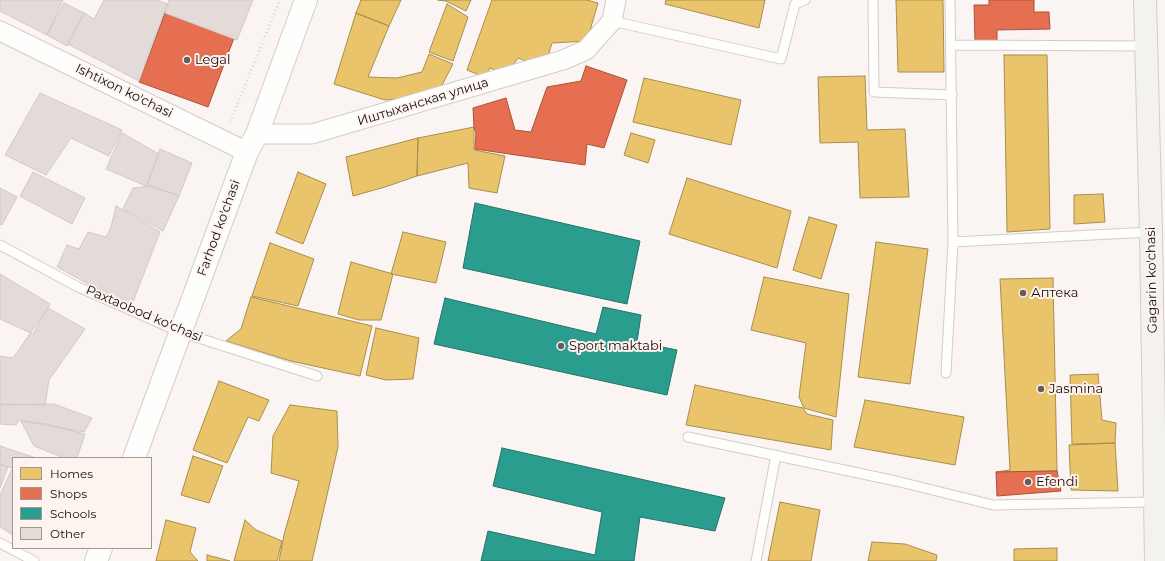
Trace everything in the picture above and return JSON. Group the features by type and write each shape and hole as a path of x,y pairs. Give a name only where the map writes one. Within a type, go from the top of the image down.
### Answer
{"main road":[{"name":"Gagarin ko'chasi","path":"1145,0 1151,232 1156,561"}],"street":[{"name":"Farhod ko'chasi","path":"134,457 180,332 306,0"},
{"path":"612,21 616,0"},
{"name":"Иштыханская улица","path":"252,143 312,134 563,60 586,50 612,21"},
{"name":"Ishtixon ko'chasi","path":"0,31 222,140 252,143"},
{"path":"96,561 101,549"}],"lane":[{"path":"612,21 781,59 795,4 805,0"},
{"path":"873,0 874,92 952,95"},
{"path":"946,373 953,242 950,0"},
{"path":"951,46 1146,46"},
{"path":"953,242 1151,232"},
{"name":"Paxtaobod ko'chasi","path":"0,245 78,287 180,332 317,376"},
{"path":"688,437 896,481 993,505 1154,502"},
{"path":"756,561 776,456"},
{"path":"0,543 34,561"}],"path":[{"path":"222,140 280,0"}],"building: Homes":[{"path":"361,0 401,0 389,26 356,13"},
{"path":"438,0 471,0 466,11 446,1"},
{"path":"492,0 587,0 598,3 587,41 552,43 548,56 536,65 518,58 507,74 490,68 484,77 467,70"},
{"path":"666,0 765,0 759,28 665,4"},
{"path":"896,0 943,0 944,72 898,72"},
{"path":"447,4 468,17 453,61 429,52"},
{"path":"356,13 389,26 368,77 397,78 422,72 429,54 453,64 440,89 408,98 385,100 334,84"},
{"path":"1004,55 1047,55 1050,229 1007,232"},
{"path":"865,76 867,130 905,129 909,197 860,198 858,142 820,143 818,77"},
{"path":"644,78 741,100 731,145 633,122"},
{"path":"474,127 474,150 505,156 497,193 469,188 468,163 417,176 418,138"},
{"path":"631,133 655,140 648,163 624,155"},
{"path":"418,138 417,176 353,196 346,157"},
{"path":"298,172 326,184 303,244 276,233"},
{"path":"687,178 791,211 777,268 669,234"},
{"path":"1103,194 1105,222 1074,224 1074,195"},
{"path":"809,217 837,225 821,279 793,270"},
{"path":"403,232 446,242 436,283 391,274"},
{"path":"876,242 928,249 910,384 858,377"},
{"path":"270,243 314,259 298,306 252,296"},
{"path":"351,262 393,274 381,320 359,320 338,314"},
{"path":"764,277 849,294 836,417 804,408 799,397 806,343 751,330"},
{"path":"1053,278 1057,471 996,472 1010,470 1000,279"},
{"path":"251,297 372,326 360,376 291,361 226,341 241,329"},
{"path":"376,328 419,338 413,379 386,380 366,375"},
{"path":"1098,374 1102,420 1116,423 1115,443 1072,444 1070,375"},
{"path":"219,381 269,400 259,421 248,417 227,463 193,450"},
{"path":"695,385 803,408 807,414 833,420 831,450 686,425"},
{"path":"865,400 964,417 955,465 854,447"},
{"path":"290,405 337,411 338,447 312,561 279,561 284,535 299,481 271,473 273,436"},
{"path":"1115,443 1118,491 1071,490 1069,445"},
{"path":"193,456 223,466 209,503 181,495"},
{"path":"780,502 820,510 811,561 768,561"},
{"path":"166,520 196,528 190,552 198,561 156,561"},
{"path":"245,520 256,530 282,541 277,561 234,561"},
{"path":"872,542 905,544 937,555 936,561 868,561"},
{"path":"1057,548 1057,561 1014,561 1014,549"},
{"path":"207,555 230,561 207,561"}],"building: Shops":[{"path":"989,0 1034,0 1034,12 1049,12 1050,29 997,30 997,41 975,41 974,5 989,5"},
{"name":"Legal","path":"165,13 234,38 208,107 139,82"},
{"path":"586,66 627,80 604,148 587,144 585,165 475,149 476,133 474,127 473,108 506,98 515,130 531,132 547,87 581,81"},
{"name":"Efendi","path":"1057,471 1061,491 997,496 996,472"}],"building: Schools":[{"path":"475,203 640,241 627,304 463,268"},
{"path":"445,298 596,334 603,307 641,315 637,342 677,350 667,395 434,344"},
{"path":"502,448 725,498 715,531 640,517 634,561 481,561 488,531 595,555 602,512 493,486"}],"building: Other":[{"path":"0,0 63,0 47,35 0,11"},
{"path":"104,0 157,0 167,4 139,81 68,44 84,13 94,19"},
{"path":"169,0 253,0 237,40 165,13"},
{"path":"64,3 84,13 67,46 47,35"},
{"path":"40,93 122,130 109,156 71,138 46,175 5,155"},
{"path":"122,133 159,154 146,186 106,169"},
{"path":"160,149 192,163 179,196 147,185"},
{"path":"33,172 85,198 72,224 20,196"},
{"path":"152,186 179,196 163,231 123,209 133,188"},
{"path":"0,188 17,197 2,225 0,224"},
{"path":"116,206 160,232 131,307 57,267 67,245 79,249 88,232 106,237 111,227"},
{"path":"0,274 50,304 33,334 0,319"},
{"path":"48,308 85,329 49,380 45,405 0,404 0,356 13,358"},
{"path":"54,404 92,418 84,432 19,420 16,425 0,424 0,405"},
{"path":"21,421 46,424 85,434 77,457 62,457 34,446"},
{"path":"0,446 33,457 12,457 12,468 0,464"},
{"path":"0,465 8,467 0,488"},
{"path":"12,469 12,534 0,527 0,495"}],"place":[{"name":"Legal","path":"187,60"},
{"name":"Аптека","path":"1023,293"},
{"name":"Sport maktabi","path":"561,346"},
{"name":"Jasmina","path":"1041,389"},
{"name":"Efendi","path":"1028,482"}]}
